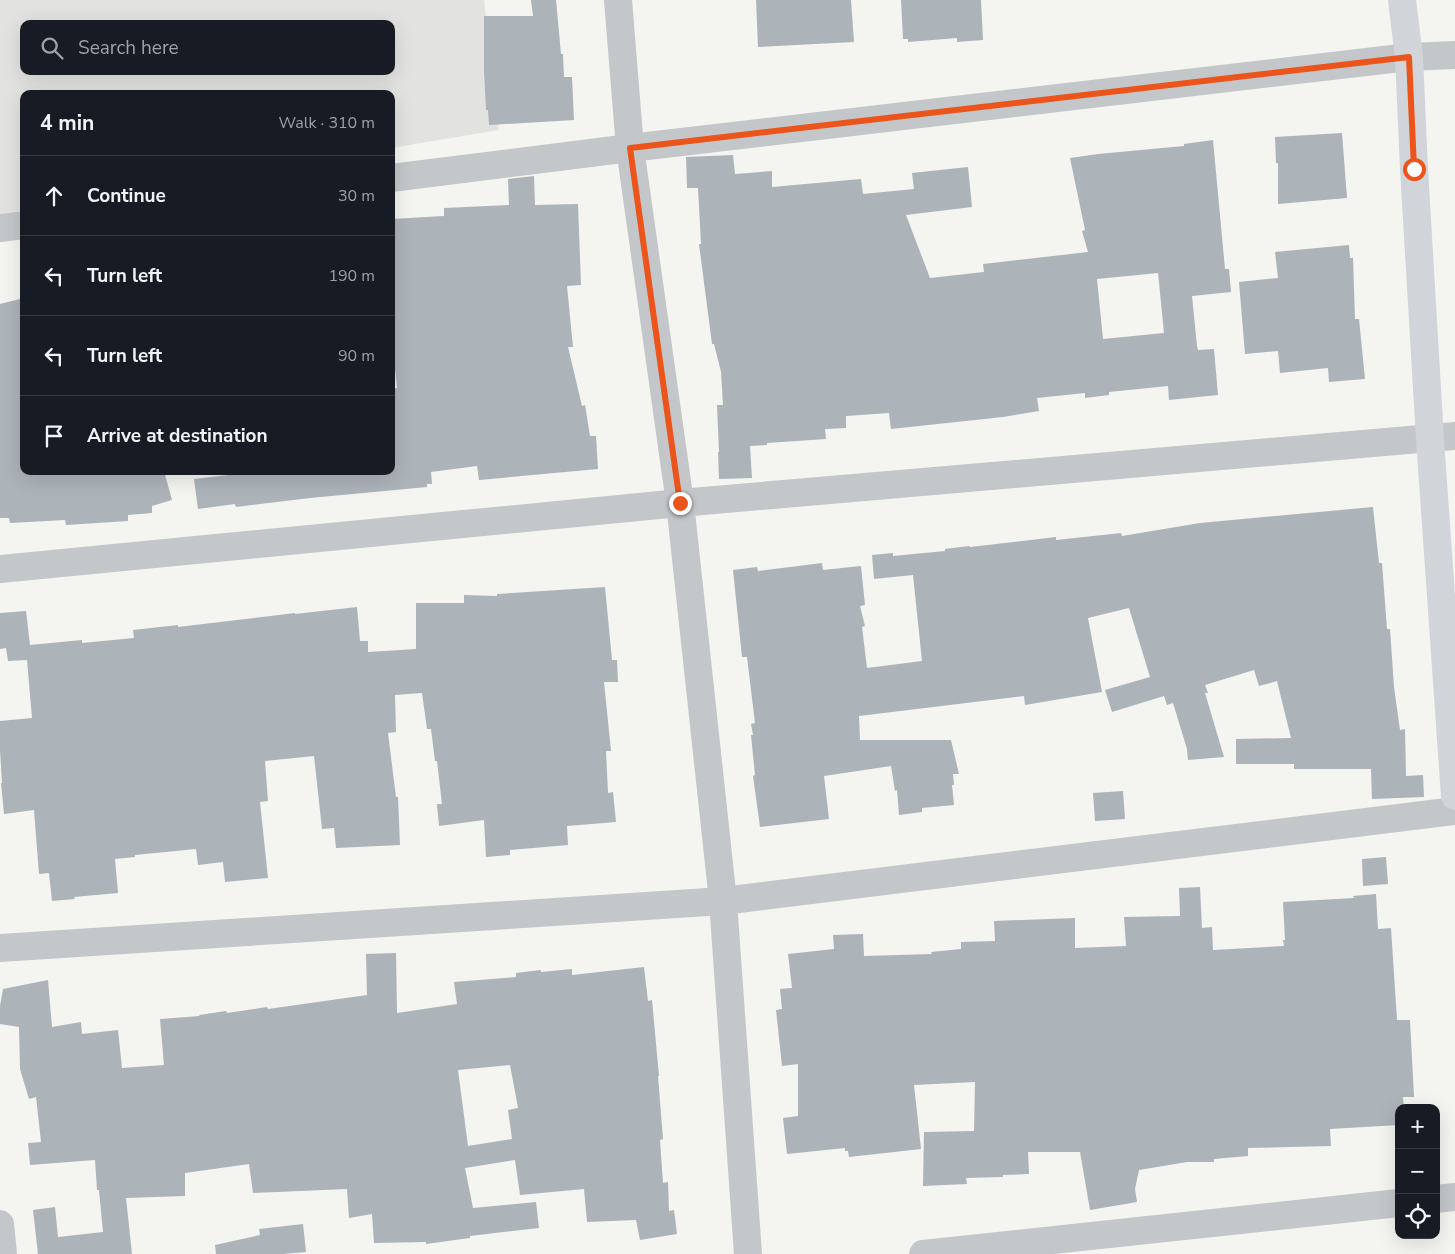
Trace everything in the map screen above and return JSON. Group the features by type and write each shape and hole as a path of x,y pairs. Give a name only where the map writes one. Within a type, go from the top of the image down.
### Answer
{"main road":[{"path":"1402,0 1409,57 1414,178 1443,437 1455,796"}],"street":[{"path":"618,0 630,148 680,503 723,901 748,1254"},
{"path":"395,177 630,148 1409,57 1455,55"},
{"path":"0,228 20,226"},
{"path":"0,569 680,503 1443,437"},
{"path":"0,948 723,901 1455,811"},
{"path":"1440,1200 1455,1198"},
{"path":"923,1254 1395,1204"},
{"path":"0,1224 3,1254"}],"shaded area":[{"path":"0,0 484,0 499,130 395,147 395,90 20,90 20,211 0,214"}],"building":[{"path":"531,0 556,0 564,77 572,77 574,120 489,125 488,110 486,110 484,72 484,16 533,16"},
{"path":"756,0 851,0 854,42 758,47"},
{"path":"901,0 981,0 983,40 957,42 957,38 908,42 908,39 903,39"},
{"path":"1342,133 1347,198 1278,204 1278,163 1276,163 1275,137"},
{"path":"1213,140 1225,269 1229,269 1231,292 1192,296 1198,350 1214,349 1218,395 1169,400 1168,386 1109,392 1109,395 1085,398 1085,393 1037,398 1039,411 1003,417 891,429 889,413 846,416 846,428 825,429 826,439 750,446 752,478 719,479 717,405 723,405 721,372 714,344 712,344 699,244 701,244 698,188 687,188 686,157 733,155 735,174 772,171 772,187 861,179 863,194 914,189 912,173 968,167 972,207 906,215 930,278 984,272 983,264 1088,252 1082,231 1085,230 1070,158 1184,146 1184,144","holes":["1158,273 1164,333 1103,339 1097,279"]},
{"path":"534,176 535,205 578,204 581,285 567,286 573,347 568,347 582,406 585,405 590,436 596,436 598,469 479,480 477,466 431,472 432,484 427,484 427,487 236,507 235,504 198,509 194,479 228,475 395,475 395,388 397,388 395,369 395,219 444,216 444,208 509,205 508,179"},
{"path":"1349,245 1350,258 1353,258 1355,319 1359,319 1365,379 1329,382 1328,368 1280,373 1278,351 1245,354 1239,282 1278,278 1275,252"},
{"path":"20,299 20,475 165,475 172,500 152,506 152,513 128,515 128,521 66,525 65,520 10,523 9,518 0,518 0,304"},
{"path":"1373,507 1379,563 1382,563 1387,629 1390,629 1394,687 1400,730 1405,729 1406,776 1423,775 1424,797 1372,799 1371,769 1294,769 1294,764 1236,764 1236,739 1291,738 1277,681 1259,686 1254,670 1205,685 1208,693 1205,693 1224,757 1188,760 1187,749 1173,703 1167,705 1164,696 1112,712 1105,690 1150,677 1129,608 1088,618 1102,692 1025,705 1024,696 859,716 860,740 951,740 959,774 953,774 954,805 922,808 922,812 899,815 897,790 895,791 891,766 824,776 829,819 760,827 753,776 755,775 751,735 753,735 751,724 755,723 747,657 742,657 733,570 757,567 758,571 822,563 823,570 861,566 865,605 860,606 865,626 862,627 867,668 922,661 913,575 874,579 872,555 893,553 893,556 945,551 945,549 1056,537 1056,540 1121,533 1122,536 1200,523"},
{"path":"605,587 612,660 617,660 618,682 604,682 611,751 606,751 608,793 613,792 616,822 567,826 568,845 510,850 510,855 486,857 484,820 439,826 437,804 442,804 437,761 435,761 431,729 427,729 422,693 395,695 396,732 388,733 396,797 398,797 400,845 336,848 334,828 322,829 314,756 265,761 268,801 260,802 268,878 225,882 223,862 198,865 196,849 135,855 135,857 115,859 118,893 52,901 49,873 39,874 34,810 4,814 1,783 0,721 32,718 27,660 8,661 6,648 0,649 0,613 26,611 30,645 134,638 133,630 178,625 178,627 357,607 360,641 368,641 368,652 416,649 416,603 464,603 464,595 497,596 497,594"},
{"path":"1123,791 1125,819 1095,821 1093,793"},
{"path":"1386,857 1388,884 1363,886 1362,859"},
{"path":"1200,887 1202,928 1212,927 1213,950 1284,946 1283,902 1354,898 1353,896 1376,894 1378,929 1391,928 1397,1020 1410,1020 1414,1097 1403,1097 1404,1104 1395,1104 1395,1125 1330,1129 1331,1146 1248,1148 1248,1156 1214,1159 1214,1162 1187,1162 1139,1170 1135,1189 1137,1202 1090,1210 1080,1152 1028,1152 1029,1174 966,1178 967,1184 923,1186 924,1132 974,1131 975,1082 914,1085 921,1149 849,1157 848,1151 845,1151 845,1148 787,1154 783,1118 798,1116 798,1064 782,1066 776,1010 782,1009 780,989 792,988 788,954 834,949 833,935 863,934 864,956 932,954 931,952 961,949 961,942 995,941 994,921 1075,918 1075,948 1126,946 1124,917 1180,916 1179,888"},
{"path":"396,953 397,1013 457,1004 454,982 516,977 516,973 541,970 541,972 572,969 572,975 644,967 648,1001 652,1000 659,1076 663,1139 660,1140 663,1183 668,1182 669,1211 674,1210 677,1234 640,1240 636,1220 587,1222 584,1189 520,1195 515,1160 465,1168 473,1208 536,1202 539,1228 470,1236 470,1238 426,1244 426,1242 374,1243 372,1214 349,1218 347,1189 253,1193 249,1164 185,1173 185,1196 126,1198 132,1254 38,1254 33,1210 55,1207 58,1237 103,1232 99,1190 97,1190 95,1160 30,1165 28,1143 41,1142 36,1097 29,1099 20,1069 19,1027 0,1024 0,1006 3,989 48,980 52,1027 81,1022 82,1034 118,1030 122,1068 164,1065 160,1019 200,1016 226,1011 227,1013 267,1007 268,1009 367,995 366,954","holes":["510,1065 518,1108 508,1110 512,1139 468,1146 458,1070"]},
{"path":"303,1224 306,1252 216,1254 215,1245 260,1235 259,1229"}],"route":[{"path":"680,503 630,148 1409,57 1414,169"}]}
